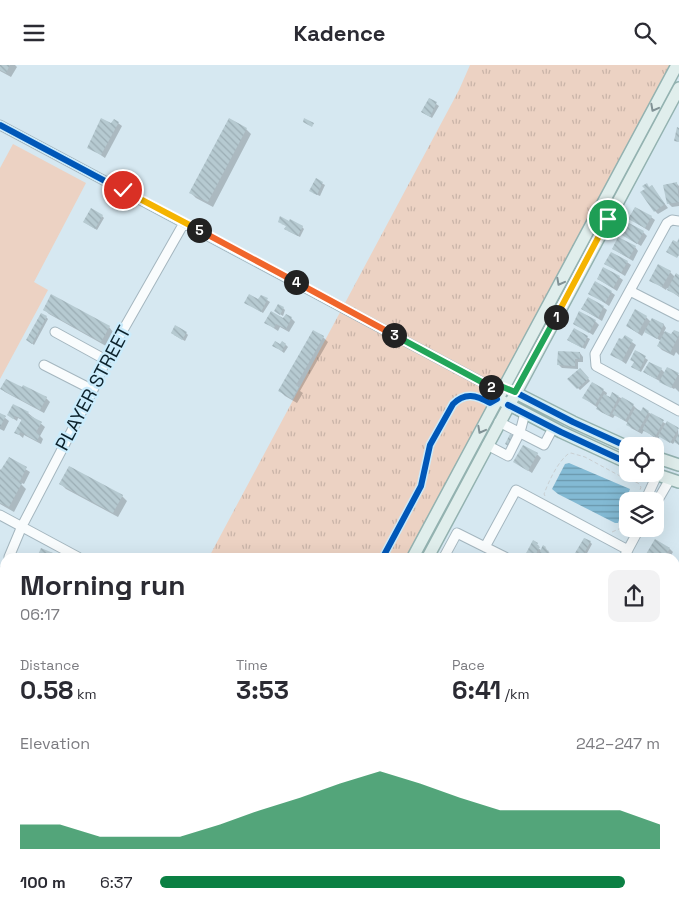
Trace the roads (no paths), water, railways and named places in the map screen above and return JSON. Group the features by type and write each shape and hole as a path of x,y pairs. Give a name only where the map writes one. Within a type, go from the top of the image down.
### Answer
{"main road":[{"path":"415,553 497,399 498,387 573,259 622,168 675,79 677,65"},
{"path":"430,553 499,421 679,88"},
{"path":"622,168 633,174"},
{"path":"573,259 584,265"},
{"path":"498,387 515,392 619,443"},
{"path":"497,399 619,459"},
{"path":"664,460 679,465"},
{"path":"442,504 453,510"}],"street":[{"path":"0,125 498,387"},
{"path":"676,221 667,223 595,354 595,360 596,366 679,411"},
{"name":"PLAYER STREET","path":"11,553 22,526 93,390 106,360 184,223"},
{"path":"630,291 679,316"},
{"path":"55,333 106,360"},
{"path":"44,365 93,390"},
{"path":"487,445 508,456 520,432 525,413"},
{"path":"499,421 544,445 553,428"},
{"path":"664,493 675,481"},
{"path":"649,492 653,482"},
{"path":"486,547 516,490 624,553"},
{"path":"0,515 71,553"},
{"path":"446,553 458,533 497,553"},
{"path":"627,553 635,537"}],"water":[{"path":"569,463 630,489 629,492 619,492 618,523 558,494 552,489 565,464"}]}
